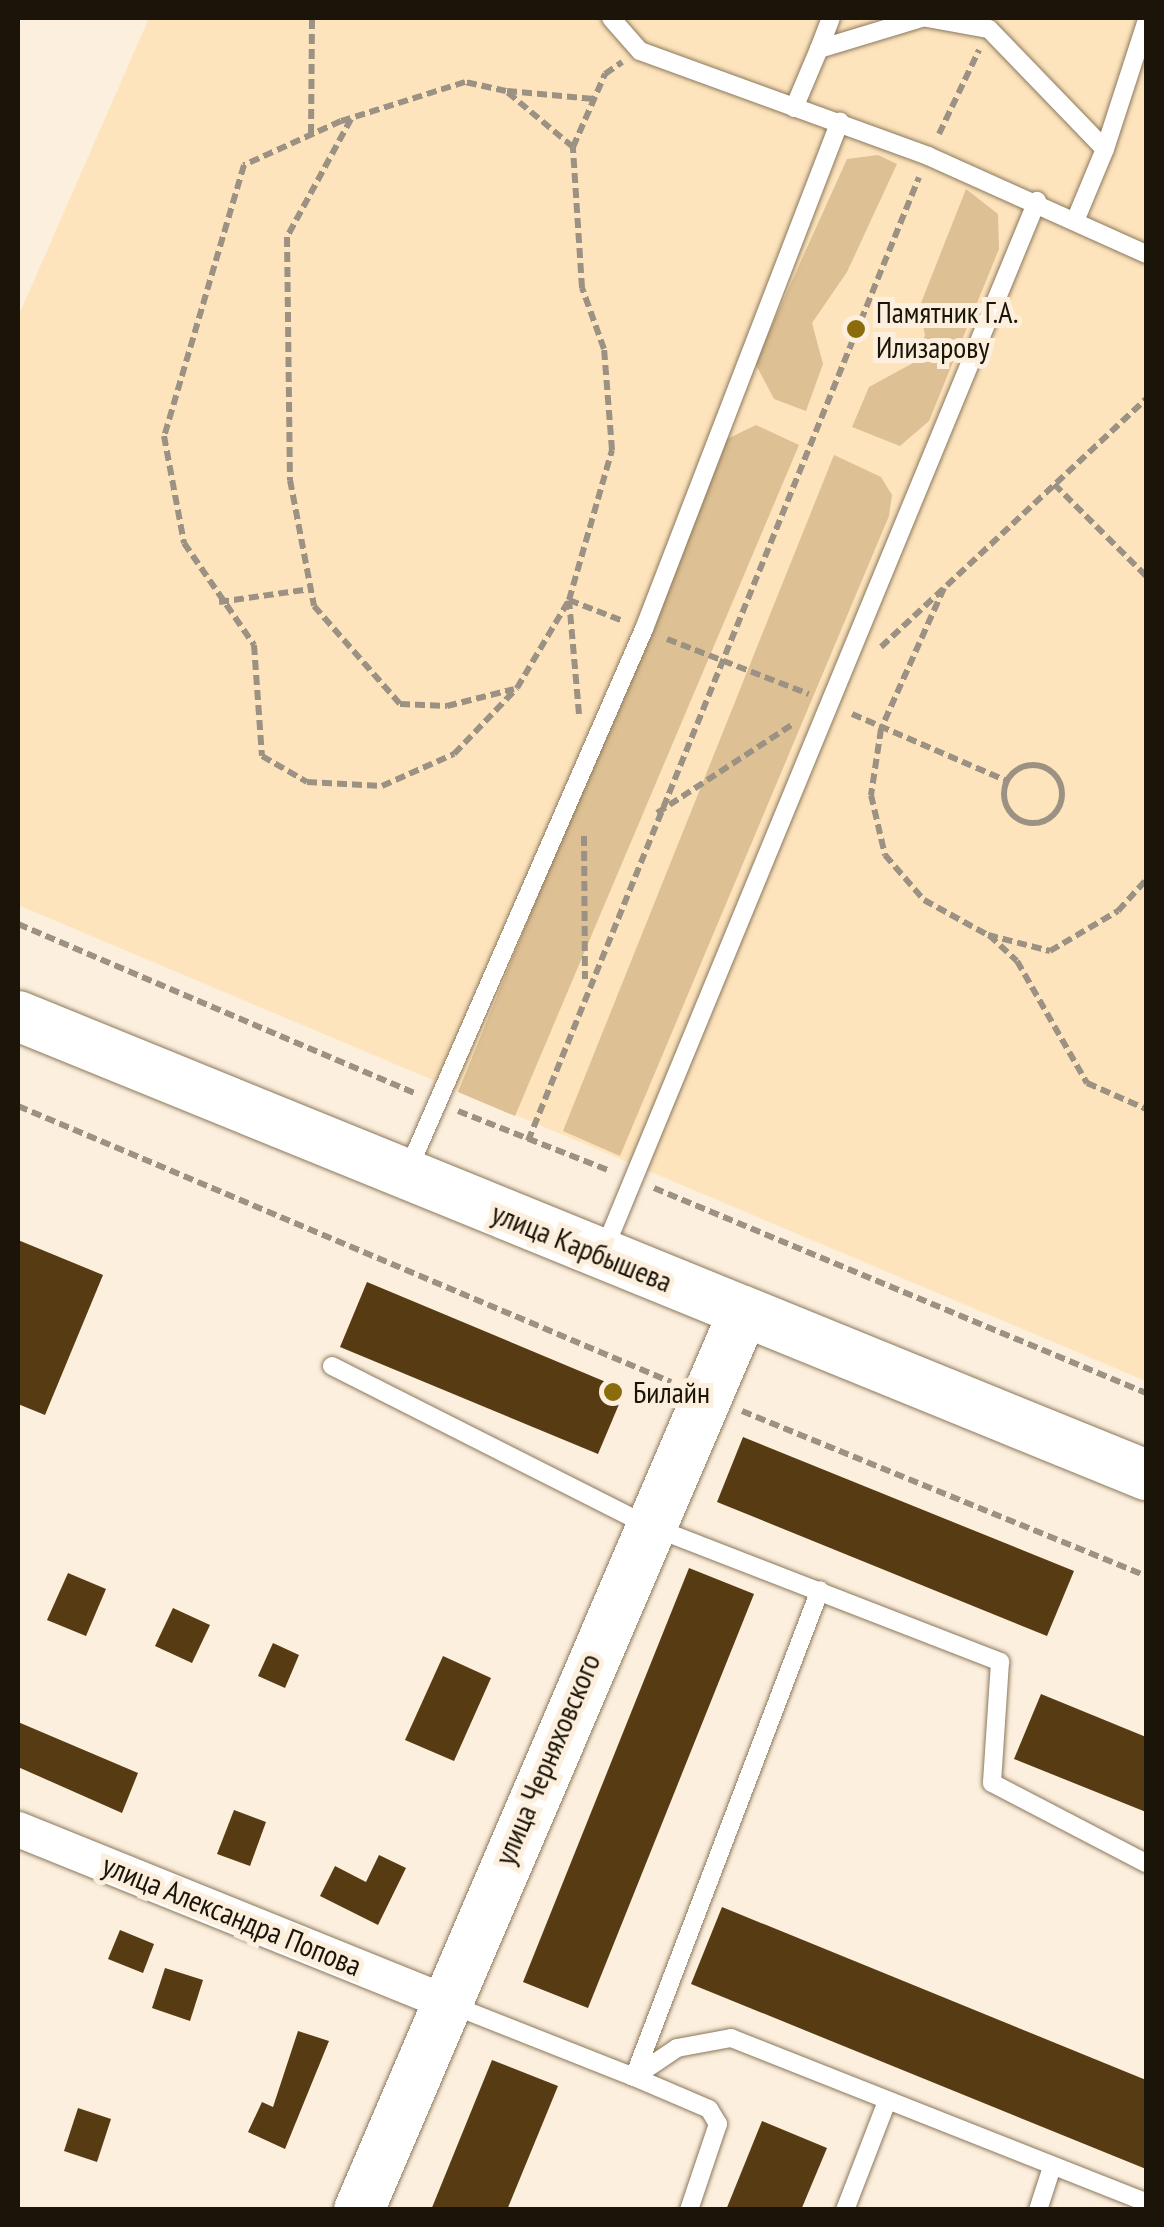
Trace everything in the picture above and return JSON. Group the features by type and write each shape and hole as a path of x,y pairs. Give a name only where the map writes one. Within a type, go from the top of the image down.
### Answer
{"main road":[{"name":"улица Карбышева","path":"18,1016 1146,1474"},
{"name":"улица Черняховского","path":"359,2210 645,1524 743,1313"}],"street":[{"name":"улица Александра Попова","path":"18,1829 446,2002"}],"lane":[{"path":"611,18 640,51 928,156 1037,201 1146,254"},
{"path":"794,108 831,18"},
{"path":"819,48 924,18 989,29 1105,149"},
{"path":"1075,221 1105,149 1146,23"},
{"path":"406,1175 644,630 840,121"},
{"path":"602,1253 827,701 1037,201"},
{"path":"332,1366 645,1524 1000,1662 992,1783 1146,1863"},
{"path":"634,2077 820,1590"},
{"path":"446,2002 709,2110 718,2124 689,2210"},
{"path":"634,2077 676,2048 732,2038 886,2104 1146,2202"},
{"path":"845,2210 886,2104"},
{"path":"1038,2210 1052,2167"}],"path":[{"path":"312,18 312,134"},
{"path":"528,1141 718,662 928,156 989,29"},
{"path":"594,99 506,91 465,82 352,118 244,166 164,436 184,543 219,602 254,645 262,756 307,782 382,786 454,754 517,688 569,600 612,450 604,349 582,288 573,147 605,74 640,51"},
{"path":"506,91 573,147"},
{"path":"352,118 287,237 290,480 314,606 400,704 447,706 517,688"},
{"path":"656,815 827,701 947,582 1146,398"},
{"path":"1054,484 1146,576"},
{"path":"947,582 881,729 872,795 885,855 924,900 988,934 1050,951 1118,911 1146,880"},
{"path":"219,602 311,589"},
{"path":"569,600 718,662 827,701 881,729 1007,782"},
{"path":"1040,765 1053,772 1062,801 1055,815 1026,824 1004,803 1007,782 1040,765"},
{"path":"18,924 528,1141 634,1180 1146,1393"},
{"path":"988,934 1016,961 1087,1083 1146,1109"},
{"path":"18,1106 704,1396 1146,1576"}],"shaded area":[{"path":"149,18 1146,18 1146,1381 18,905 18,317"},
{"path":"878,155 897,164 847,272 812,323 823,364 806,411 774,399 755,363 847,159"},
{"path":"966,189 998,214 999,249 929,421 900,446 852,427 869,387 913,363 925,335 919,308"},
{"path":"756,425 799,445 515,1116 458,1092 723,441"},
{"path":"834,455 881,477 892,495 889,516 620,1156 563,1131"}],"building":[{"path":"18,1240 103,1275 45,1415 18,1404"},
{"path":"367,1282 625,1390 598,1454 340,1347"},
{"path":"743,1437 1074,1571 1047,1636 717,1502"},
{"path":"689,1568 754,1594 588,2008 523,1982"},
{"path":"68,1573 106,1589 86,1636 47,1620"},
{"path":"173,1608 210,1625 192,1663 155,1646"},
{"path":"273,1643 299,1655 285,1688 258,1676"},
{"path":"443,1656 491,1678 454,1761 405,1740"},
{"path":"1041,1694 1146,1737 1146,1812 1014,1759"},
{"path":"18,1722 138,1773 122,1813 18,1767"},
{"path":"234,1810 266,1822 250,1866 217,1854"},
{"path":"379,1855 406,1868 378,1925 320,1896 335,1866 366,1882"},
{"path":"722,1907 1146,2080 1146,2169 691,1984"},
{"path":"120,1930 154,1944 143,1973 108,1959"},
{"path":"165,1968 203,1980 190,2021 152,2008"},
{"path":"298,2031 329,2041 285,2149 248,2132 262,2102 273,2107"},
{"path":"492,2060 558,2086 507,2210 431,2210"},
{"path":"78,2108 111,2119 97,2162 64,2151"},
{"path":"762,2121 827,2148 801,2210 726,2210"}],"place":[{"name":"Памятник Г.А. Илизарову","path":"856,329"},
{"name":"Билайн","path":"613,1392"}]}
